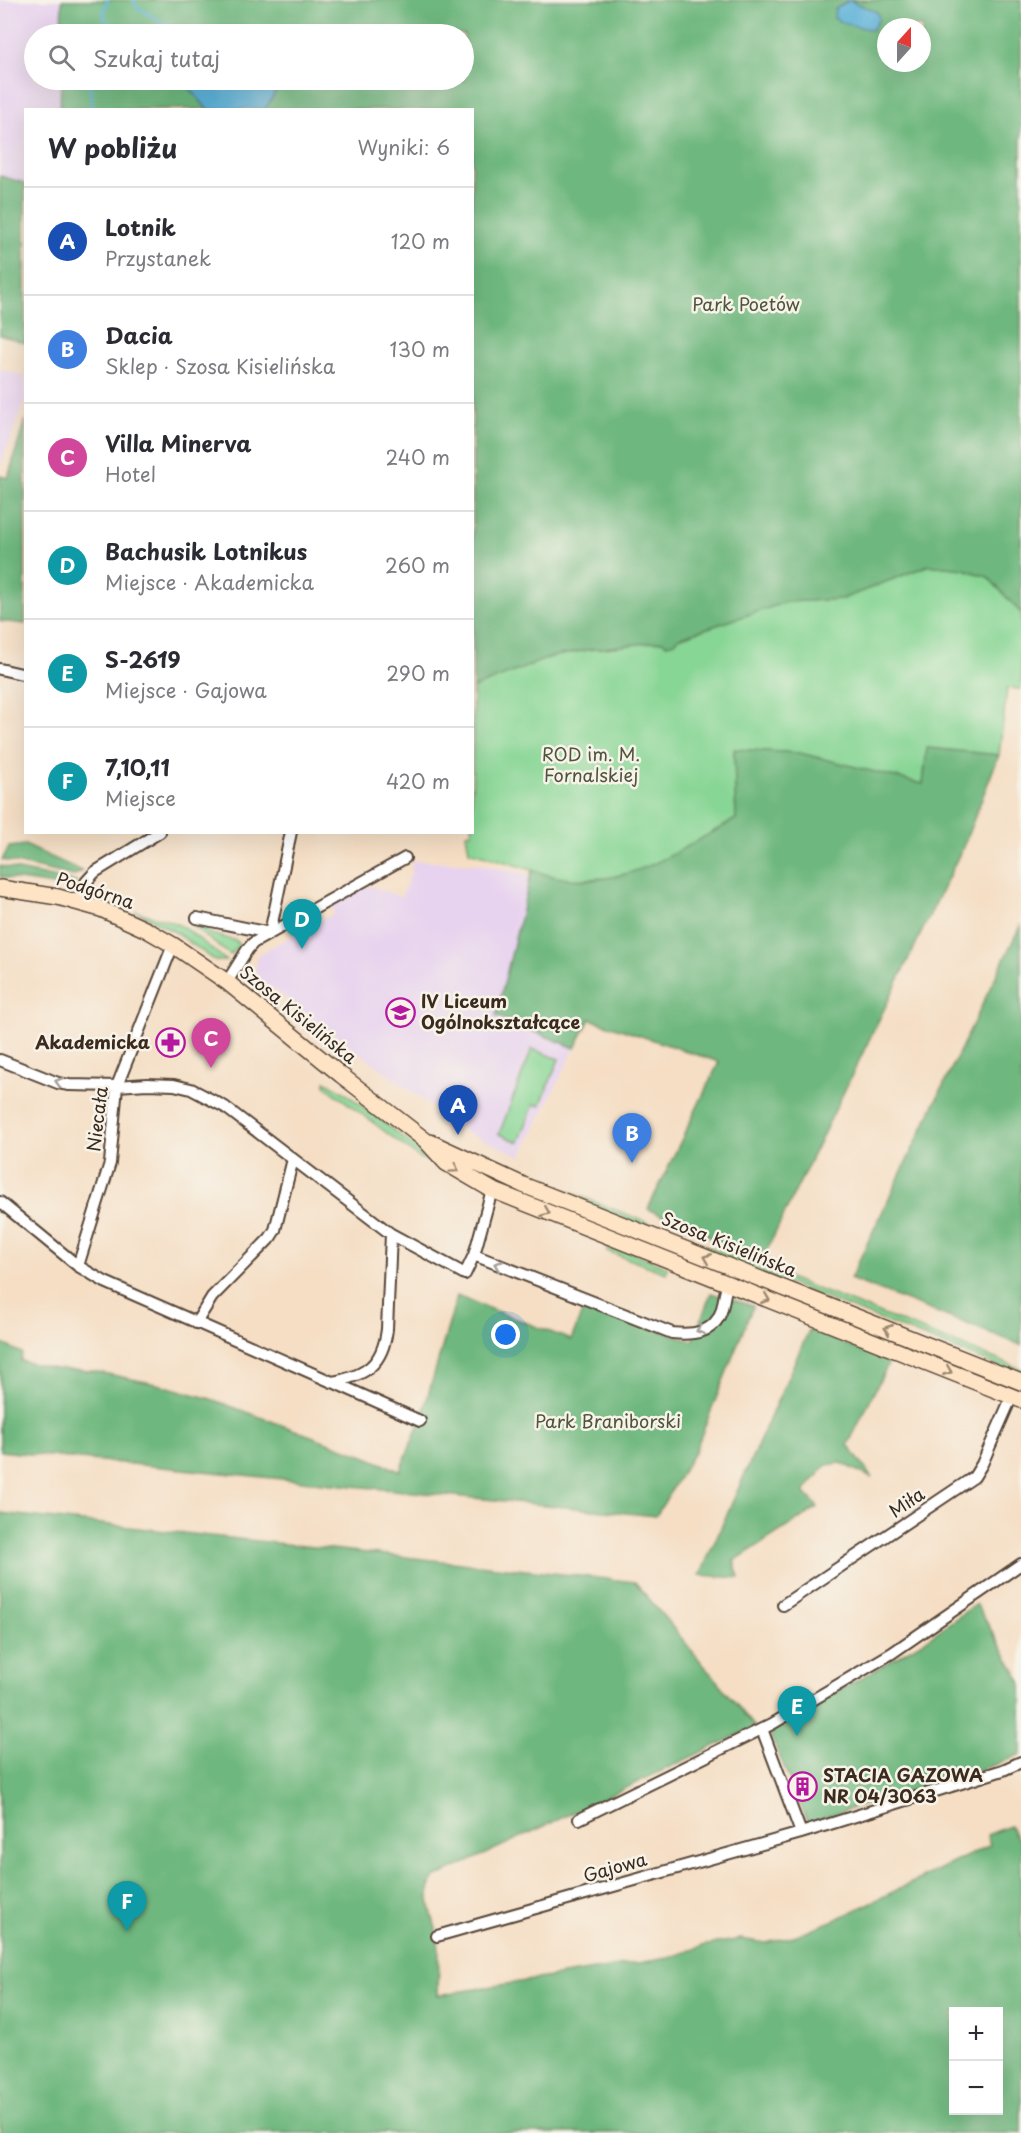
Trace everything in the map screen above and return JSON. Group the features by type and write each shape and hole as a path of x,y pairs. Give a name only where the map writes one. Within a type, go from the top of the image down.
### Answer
{"street":[{"path":"0,669 24,675"},
{"path":"79,903 86,882 95,872 157,834"},
{"path":"270,933 291,834"},
{"path":"227,982 253,943 405,858"},
{"name":"Podgórna","path":"0,888 33,892 79,903 121,917 173,945"},
{"path":"196,918 270,933"},
{"name":"Szosa Kisielińska","path":"173,945 227,982 341,1076 425,1140 447,1162 492,1190 1016,1398"},
{"name":"Niecała","path":"78,1266 110,1162 117,1086 173,945"},
{"path":"0,1060 58,1083 69,1085 147,1084 174,1085 191,1089 225,1107 391,1234 465,1274 474,1255 492,1190 505,1180 512,1180"},
{"name":"Szosa Kisielińska","path":"425,1140 512,1180 1021,1382"},
{"path":"196,1323 212,1297 270,1238 275,1230 293,1159"},
{"path":"478,1164 492,1190"},
{"path":"0,1202 78,1266 105,1282 420,1421"},
{"path":"332,1382 363,1374 374,1365 383,1347 387,1329 391,1234"},
{"name":"Szosa Kisielińska","path":"474,1255 672,1333 698,1333 714,1325 721,1312 728,1284"},
{"name":"Miła","path":"783,1605 974,1477 1016,1398"},
{"path":"579,1819 762,1729 892,1653 1021,1564"},
{"path":"762,1729 801,1833"},
{"name":"Gajowa","path":"437,1936 801,1833 1003,1770 1021,1762"}],"shaded area":[{"path":"0,0 101,0 93,24 24,24 24,90 72,90 65,108 24,108 24,183 0,176"},
{"path":"0,369 24,377 24,402 0,467"},
{"name":"IV Liceum Ogólnokształcące","path":"411,861 476,864 531,875 496,1016 575,1048 521,1156 466,1132 256,974 256,959 259,954 335,913 331,906 359,890 370,886 401,897 412,870"}],"green space":[{"name":"Park Poetów","path":"62,0 1021,0 1021,613 988,577 964,569 929,565 842,599 786,602 666,644 662,641 551,657 474,688 474,108 265,108 274,90 474,90 474,24 61,24"},
{"path":"61,90 192,90 207,108 60,108"},
{"path":"0,176 24,183 24,343 0,335"},
{"path":"24,423 24,624 0,621 0,476 8,478"},
{"name":"ROD im. M. Fornalskiej","path":"929,565 964,569 988,577 1021,613 1021,689 1007,688 999,755 927,748 923,785 800,753 734,750 736,819 642,870 608,878 565,880 469,851 466,834 474,834 474,688 550,657 662,641 666,644 786,602 842,599"},
{"path":"927,748 999,755 963,847 762,1260 648,1209 719,1062 590,1019 575,1048 496,1016 532,870 561,878 588,880 614,877 639,870 663,859 736,819 734,749 800,753 923,784"},
{"path":"25,845 82,871 74,876 2,860 9,847"},
{"path":"0,866 76,883 67,887 0,877"},
{"path":"135,911 185,928 227,961 216,961 175,932"},
{"path":"192,922 203,924 211,934 237,941 239,945 231,955 191,925"},
{"path":"1021,924 1021,1345 850,1279"},
{"path":"532,1049 559,1059 540,1106 534,1104 519,1142 499,1134"},
{"path":"325,1081 344,1092 437,1164 420,1158 329,1089"},
{"path":"564,1190 1021,1369 1021,1375 561,1194"},
{"path":"557,1205 1021,1387 1021,1394 555,1209"},
{"path":"610,1244 667,1267 666,1273 607,1251"},
{"name":"Park Braniborski","path":"711,1293 753,1306 695,1451 656,1516 0,1451 0,1343 22,1353 21,1361 56,1369 93,1371 161,1385 211,1399 400,1471 422,1416 457,1296 571,1340 585,1305 693,1341"},
{"path":"809,1330 889,1362 848,1445 872,1478 841,1463 826,1465 804,1492 818,1507 734,1561 739,1578 700,1575"},
{"path":"0,1513 635,1582 755,1727 434,1878 429,1900 438,1938 438,1995 669,1958 702,1946 741,1939 766,1943 797,1935 839,1918 990,1845 987,1835 1010,1826 1021,1843 1021,2133 0,2133"},
{"path":"976,1604 1021,1681 1021,1754 1001,1763 808,1822 769,1732 924,1641"}],"water":[{"path":"849,0 877,12 879,18 872,30 843,23 834,18 835,9"},
{"path":"191,90 275,90 266,108 206,108"}],"waterway":[{"path":"106,24 103,14 108,0"},
{"path":"134,0 137,7 165,24"},
{"path":"90,90 90,108"}],"place":[{"name":"Bachusik Lotnikus","path":"302,949"},
{"name":"IV Liceum Ogólnokształcące","path":"400,1012"},
{"name":"Akademicka","path":"171,1043"},
{"name":"Villa Minerva","path":"211,1068"},
{"name":"Lotnik","path":"458,1135"},
{"name":"Dacia","path":"632,1163"},
{"name":"S-2619","path":"797,1736"},
{"name":"STACIA GAZOWA NR 04/3063","path":"802,1786"},
{"name":"7,10,11","path":"127,1931"}]}
